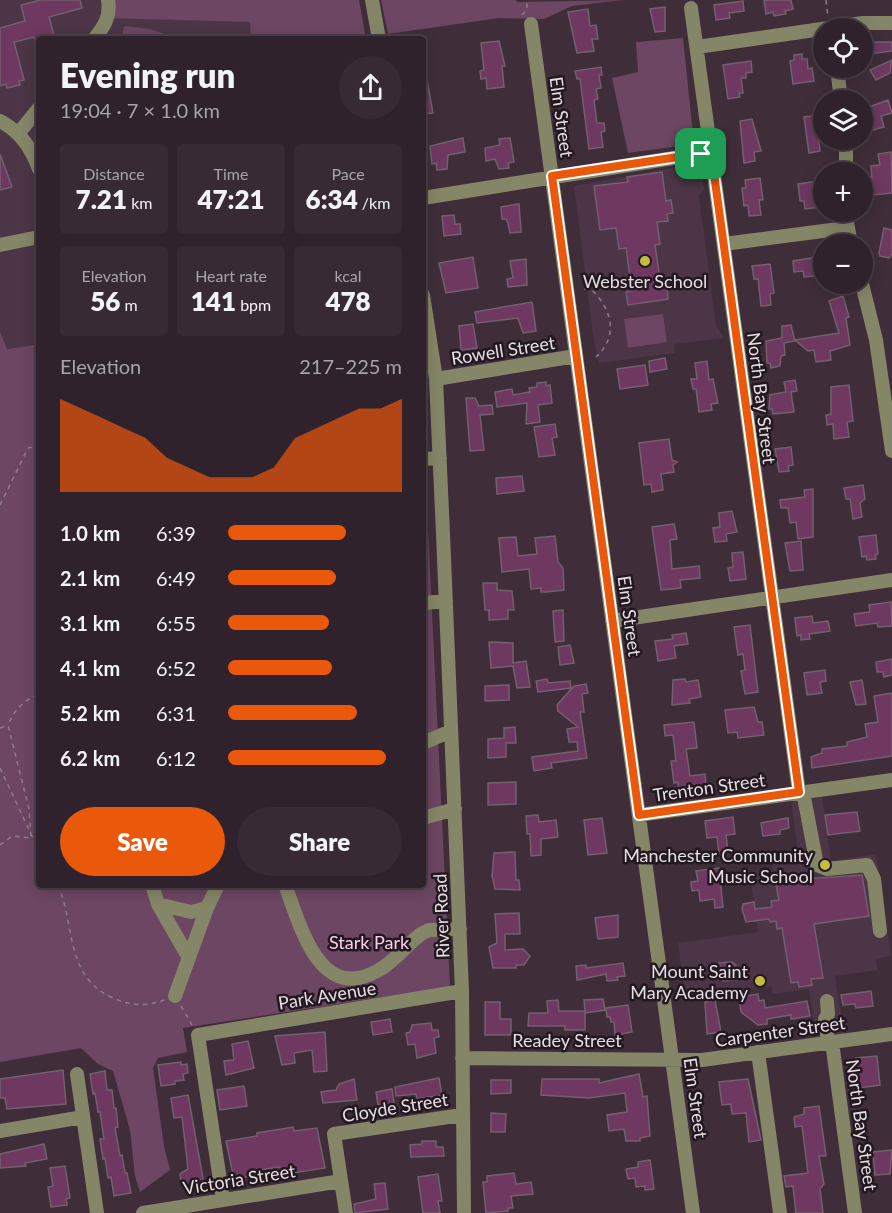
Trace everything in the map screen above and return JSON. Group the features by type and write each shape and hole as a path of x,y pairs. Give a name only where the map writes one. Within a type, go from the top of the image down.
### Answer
{"street":[{"path":"96,36 106,24 110,8 108,0"},
{"path":"372,0 378,36"},
{"name":"North Bay Street","path":"691,8 770,598 801,792 817,865 827,869 867,865 874,879 880,931"},
{"name":"Elm Street","path":"526,21 552,176 693,1213"},
{"path":"873,22 892,23"},
{"path":"697,47 813,27"},
{"path":"18,134 36,112"},
{"path":"0,122 18,134 33,153 36,162"},
{"path":"426,197 711,152"},
{"path":"846,222 848,234"},
{"path":"724,244 846,228"},
{"path":"0,245 36,238"},
{"path":"864,294 876,340 892,451"},
{"name":"River Road","path":"426,314 436,379 440,458 462,991 464,1213"},
{"name":"Rowell Street","path":"436,379 576,356"},
{"path":"426,459 440,458"},
{"path":"612,621 892,580"},
{"path":"426,603 446,601"},
{"path":"426,742 451,731"},
{"name":"Trenton Street","path":"639,815 892,780"},
{"path":"426,817 454,809"},
{"path":"153,888 158,904 189,958"},
{"path":"175,996 217,888"},
{"path":"286,888 312,954 320,964 341,975 353,977 376,972 421,934 429,930 459,929"},
{"path":"158,904 191,912 207,908"},
{"name":"Park Avenue","path":"198,1035 462,991"},
{"name":"North Bay Street","path":"827,1001 828,1014 825,1019 855,1213"},
{"name":"Carpenter Street","path":"672,1058 702,1060 892,1034"},
{"path":"198,1035 223,1200"},
{"path":"758,1052 780,1213"},
{"name":"Readey Street","path":"462,1058 672,1058"},
{"path":"77,1074 97,1213"},
{"name":"Cloyde Street","path":"341,1181 334,1134 462,1115"},
{"path":"0,1131 83,1117"},
{"path":"341,1181 346,1213"},
{"name":"Victoria Street","path":"143,1213 204,1208 223,1200 341,1181"}],"path":[{"path":"526,0 526,21"},
{"path":"826,0 829,18"},
{"path":"584,289 594,293 609,313 611,328 608,342 596,357"},
{"path":"0,505 28,448 36,447"},
{"path":"31,838 29,809 8,725 13,712 26,700 36,695"},
{"path":"0,728 8,725"},
{"path":"0,768 1,776 36,846"},
{"path":"0,844 12,836 31,838"},
{"path":"59,888 78,966 86,980 106,995 137,1006 148,1005 175,996 198,1035"}],"shaded area":[{"path":"0,0 102,0 102,18 251,22 251,36 36,36 36,344 7,349 0,331"},
{"name":"Webster School","path":"700,163 704,189 699,196 716,326 724,338 674,344 675,353 599,363 594,342 574,186"},
{"path":"822,797 831,861 876,854 891,956 876,959 878,970 835,976 845,1040 817,1044 809,989 773,994 771,986 686,998 678,943 758,932 750,872 773,869 771,855 798,850 791,802"}],"green space":[{"path":"102,0 359,0 365,36 251,36 250,22 101,18"},
{"path":"381,0 515,0 518,2 623,0 572,6 544,19 499,18 388,34"},
{"path":"124,26 150,29 170,36 122,36"},
{"path":"683,38 694,144 628,153 612,78 638,72 636,42"},
{"path":"663,314 667,342 628,348 624,319"},
{"name":"Stark Park","path":"0,331 7,349 36,344 36,888 426,888 426,529 428,529 450,987 183,1028 187,1052 158,1058 153,1068 164,1146 170,1170 140,1192 135,1176 130,1130 113,1071 98,1064 81,1048 0,1062"}],"building":[{"path":"41,0 80,0 82,8 49,17 54,36 36,36 36,39 34,37 14,42 24,80 19,81 20,85 7,88 6,84 0,86 0,28 25,21 21,5"},
{"path":"764,0 791,0 793,9 785,11 786,14 774,16 773,12 766,14"},
{"path":"743,1 744,11 729,13 730,18 716,20 714,5"},
{"path":"665,7 665,31 655,32 650,9"},
{"path":"588,9 590,26 596,25 598,39 592,39 594,51 577,53 568,12"},
{"path":"499,41 505,66 502,66 504,87 487,89 486,78 481,79 480,71 484,70 481,43"},
{"path":"873,42 892,42 892,51 873,54"},
{"path":"802,54 802,59 807,59 808,69 812,68 814,81 793,84 790,61 794,60 794,55"},
{"path":"892,60 890,73 876,80 873,69"},
{"path":"751,61 752,72 746,73 746,78 741,78 743,93 739,93 740,97 728,99 723,65"},
{"path":"601,67 602,75 599,75 601,88 596,89 598,99 594,100 597,123 604,123 605,131 601,132 603,147 589,149 580,79 577,79 575,71"},
{"path":"427,80 433,113 426,114"},
{"path":"888,100 892,113 881,116 884,127 873,130 873,105"},
{"path":"813,116 813,150 820,151 809,153 804,117"},
{"path":"752,119 761,151 754,152 755,161 744,163 740,121"},
{"path":"463,138 465,152 448,155 447,169 437,170 436,163 432,164 430,146"},
{"path":"510,138 514,162 508,163 509,168 499,169 495,159 486,161 485,148 500,145 499,139"},
{"path":"891,152 892,193 873,195 873,166 880,165 878,154"},
{"path":"0,154 12,187 0,190"},
{"path":"662,172 666,201 671,200 673,213 667,214 668,221 657,222 660,244 655,245 661,287 667,286 668,299 628,305 626,292 632,291 626,248 619,249 616,228 600,230 594,186 628,182 627,177"},
{"path":"760,178 763,200 759,200 761,215 749,216 748,205 744,206 742,188 746,188 745,180"},
{"path":"813,182 813,208 805,209 804,201 800,201 798,184"},
{"path":"519,204 521,232 510,233 506,219 502,219 501,207"},
{"path":"454,215 455,224 460,224 461,234 444,236 442,216"},
{"path":"884,228 892,230 892,254 889,258 880,256 879,253"},
{"path":"473,257 478,288 446,293 439,263"},
{"path":"813,258 813,276 804,277 803,271 794,272 793,261"},
{"path":"526,259 527,285 508,287 507,279 513,278 510,261"},
{"path":"770,264 774,293 770,294 771,305 761,306 758,279 754,279 752,266"},
{"path":"843,296 849,317 846,318 850,345 830,351 831,360 816,362 814,350 808,351 795,340 839,333 829,301"},
{"path":"532,302 536,331 523,333 518,318 477,323 475,312"},
{"path":"473,324 477,348 461,350 459,326"},
{"path":"791,325 795,341 784,343 785,355 781,356 780,366 771,368 770,363 767,363 766,341 782,338 782,326"},
{"path":"665,358 667,369 650,372 649,361"},
{"path":"707,361 709,380 713,379 718,403 711,404 712,410 699,412 696,389 693,389 691,379 697,379 695,363"},
{"path":"645,365 648,385 620,389 617,369"},
{"path":"795,380 797,391 791,392 794,412 773,414 772,409 769,409 770,395 786,392 784,382"},
{"path":"546,382 546,386 550,385 552,403 538,405 540,422 526,424 527,403 497,407 495,392 512,389 513,395 530,392 529,388 537,387 537,383"},
{"path":"849,385 853,421 847,422 849,437 834,439 833,424 827,425 826,415 831,414 831,387"},
{"path":"466,398 475,398 479,406 492,405 493,414 480,415 484,450 470,451"},
{"path":"555,424 557,437 552,438 555,455 539,457 534,427"},
{"path":"669,439 672,460 677,462 673,465 674,472 661,474 663,490 652,492 651,484 644,485 639,443"},
{"path":"791,447 793,465 788,466 789,471 779,472 775,449"},
{"path":"522,476 524,491 497,494 496,478"},
{"path":"863,485 865,499 860,503 862,517 853,519 850,499 846,499 844,488"},
{"path":"813,489 813,537 798,539 796,522 790,523 788,508 781,508 780,500 805,497 804,490"},
{"path":"732,511 737,532 726,534 727,541 715,542 713,528 720,527 719,513"},
{"path":"674,524 677,539 670,540 672,569 699,566 700,578 680,580 681,588 661,590 652,527"},
{"path":"876,535 878,554 875,555 876,559 867,560 866,556 862,557 859,537"},
{"path":"555,536 558,562 563,568 564,590 541,592 541,588 531,589 529,569 502,572 499,538 516,537 518,556 537,554 535,538"},
{"path":"801,541 803,570 790,571 785,543"},
{"path":"743,552 746,579 730,581 728,568 733,567 732,553"},
{"path":"483,583 497,583 497,590 512,591 514,610 508,610 508,619 489,620 489,610 485,610"},
{"path":"891,602 892,626 878,627 877,623 856,626 854,614 870,612 869,605"},
{"path":"563,610 564,641 555,642 553,611"},
{"path":"812,616 813,623 828,621 830,631 809,634 810,639 801,640 801,635 797,636 795,618"},
{"path":"750,625 758,692 745,694 741,671 745,670 743,654 738,655 734,627"},
{"path":"686,633 688,644 674,646 676,658 658,661 655,641 673,639 672,635"},
{"path":"489,642 513,643 513,663 526,661 530,687 517,688 513,666 491,668"},
{"path":"570,645 574,663 560,665 558,647"},
{"path":"892,659 892,675 884,677 883,672 877,672 876,662"},
{"path":"825,670 826,681 820,682 822,693 807,695 804,673"},
{"path":"547,679 548,683 570,681 571,688 538,692 536,681"},
{"path":"685,679 686,682 698,680 701,697 689,699 690,703 672,705 673,680"},
{"path":"862,680 866,704 856,705 850,682"},
{"path":"586,684 588,693 582,694 584,712 580,712 587,758 551,763 552,768 534,771 532,757 578,751 577,742 569,742 567,729 578,727 558,711 557,705 574,686"},
{"path":"509,685 509,700 485,701 485,686"},
{"path":"892,693 892,756 812,768 811,757 822,753 822,749 847,746 847,742 867,737 865,724 878,722 874,696"},
{"path":"754,707 758,722 762,722 764,735 738,738 737,732 728,733 725,710"},
{"path":"694,722 697,748 686,749 690,776 705,774 706,785 678,788 678,782 674,783 671,761 676,761 673,735 665,736 664,725"},
{"path":"515,727 516,743 506,743 506,757 488,758 488,739 504,738 504,728"},
{"path":"516,782 516,804 488,805 488,783"},
{"path":"857,812 860,831 828,835 825,815"},
{"path":"538,815 539,822 556,820 558,837 541,839 541,855 531,856 526,816"},
{"path":"733,817 735,834 726,835 728,852 719,853 717,837 707,838 705,821"},
{"path":"602,818 607,853 588,855 584,820"},
{"path":"788,818 789,828 780,830 780,834 763,836 761,823"},
{"path":"515,852 516,880 519,880 520,890 495,889 492,876 494,853"},
{"path":"719,868 723,907 715,908 714,899 700,901 699,890 692,891 691,882 698,881 696,871"},
{"path":"804,875 805,879 862,875 869,916 814,924 823,978 811,979 812,985 799,987 798,982 791,983 782,928 777,929 776,921 770,922 769,919 746,922 742,909 743,904 754,902 755,909 772,907 771,901 779,900 775,880"},
{"path":"519,913 520,934 505,934 505,950 523,949 530,956 524,965 516,965 516,968 493,968 489,947 497,943 495,914"},
{"path":"618,915 618,937 598,939 595,918"},
{"path":"731,962 736,965 737,980 723,981 719,963"},
{"path":"623,963 625,976 617,977 618,980 607,981 606,974 577,980 576,966 586,965 586,968"},
{"path":"871,991 873,1006 856,1008 855,1004 843,1005 841,995"},
{"path":"758,994 759,1001 764,1000 765,1008 807,1001 810,1016 791,1019 791,1015 767,1019 767,1024 758,1025 741,1012 739,997"},
{"path":"603,999 605,1010 585,1013 585,1030 565,1030 565,1026 528,1026 529,1013 548,1013 547,1001 558,1000 559,1011 585,1011 584,1000"},
{"path":"715,1000 721,1032 707,1034 705,1002"},
{"path":"485,1002 500,1002 500,1019 511,1019 511,1035 485,1035"},
{"path":"628,1005 632,1032 615,1035 614,1022 607,1017 606,1008"},
{"path":"390,1019 392,1032 373,1035 371,1022"},
{"path":"431,1023 432,1030 438,1030 439,1037 434,1038 436,1053 417,1058 415,1044 408,1045 406,1033 410,1032 412,1025"},
{"path":"325,1032 327,1071 314,1072 312,1050 294,1053 295,1063 282,1065 275,1036"},
{"path":"248,1041 254,1068 226,1075 224,1061 234,1060 232,1044"},
{"path":"877,1056 880,1085 859,1088 856,1058"},
{"path":"181,1062 181,1065 187,1064 188,1073 183,1074 184,1080 161,1086 158,1065"},
{"path":"63,1070 66,1104 7,1109 5,1098 0,1098 0,1079"},
{"path":"105,1071 107,1090 112,1090 114,1108 116,1108 118,1127 115,1128 120,1156 122,1155 131,1193 114,1196 111,1177 108,1178 105,1158 103,1159 100,1139 104,1139 100,1112 98,1112 95,1093 93,1094 90,1074"},
{"path":"639,1074 643,1097 647,1096 650,1136 640,1138 640,1141 626,1141 624,1129 609,1131 607,1115 627,1112 625,1093 589,1098 541,1095 542,1079 599,1079 599,1083"},
{"path":"439,1078 442,1095 417,1099 416,1094 396,1096 395,1087"},
{"path":"354,1079 357,1100 323,1103 321,1092 336,1090 339,1084"},
{"path":"748,1079 761,1140 749,1142 746,1113 732,1114 731,1104 722,1105 719,1082"},
{"path":"491,1080 511,1080 511,1093 491,1094"},
{"path":"244,1086 247,1106 220,1110 217,1090"},
{"path":"392,1089 394,1103 378,1105 376,1092"},
{"path":"188,1095 204,1184 186,1187 186,1182 181,1183 180,1174 188,1169 182,1117 174,1118 171,1098"},
{"path":"819,1106 826,1156 819,1156 824,1184 820,1189 823,1213 796,1213 793,1186 786,1187 784,1176 808,1173 802,1126 795,1127 794,1117 804,1114 804,1108"},
{"path":"491,1113 506,1114 505,1132 491,1132"},
{"path":"293,1127 294,1131 317,1128 325,1168 281,1175 280,1167 252,1171 252,1176 234,1179 226,1141"},
{"path":"422,1141 436,1141 436,1147 443,1147 444,1156 411,1157 410,1145 422,1144"},
{"path":"44,1144 47,1159 25,1163 26,1166 0,1168 0,1154"},
{"path":"892,1150 890,1174 875,1175 873,1152"},
{"path":"650,1160 654,1189 645,1190 645,1186 636,1187 635,1178 628,1179 626,1169 638,1167 638,1162"},
{"path":"65,1166 70,1198 66,1199 67,1205 51,1207 48,1187 53,1186 50,1168"},
{"path":"514,1173 516,1184 531,1182 533,1194 511,1196 513,1208 508,1208 508,1211 486,1213 483,1182 487,1182 487,1176"},
{"path":"438,1174 442,1201 438,1201 440,1213 423,1213 418,1177"},
{"path":"385,1183 388,1209 355,1213 354,1204 376,1199 374,1184"}],"place":[{"name":"Webster School","path":"645,261"},
{"name":"Manchester Community Music School","path":"825,865"},
{"name":"Mount Saint Mary Academy","path":"760,981"}],"route":[{"path":"711,152 770,598 799,792 639,815 552,176 701,154 711,152"}]}
